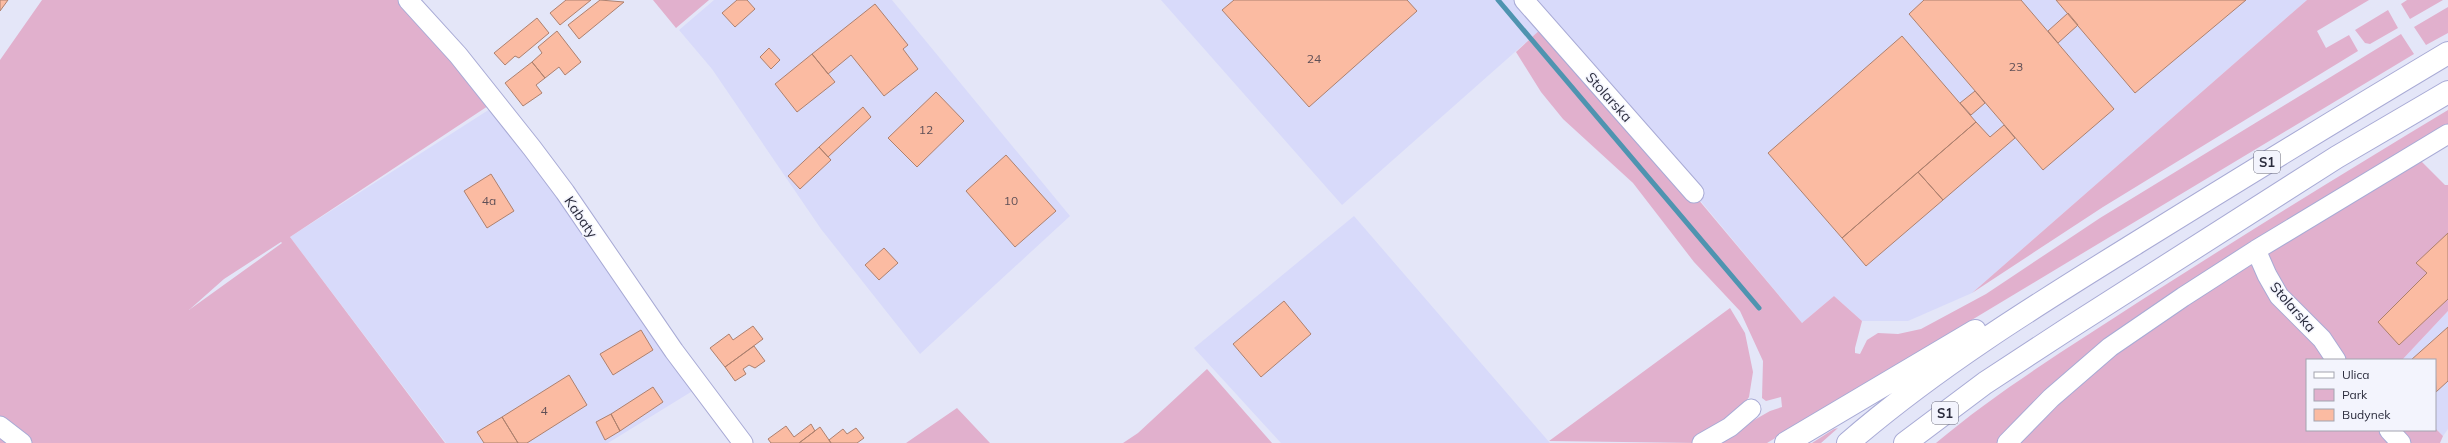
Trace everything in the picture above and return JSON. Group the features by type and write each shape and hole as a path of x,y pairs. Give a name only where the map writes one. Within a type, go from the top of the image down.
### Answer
{"highway":[{"name":"S1","path":"1848,443 1884,412 1926,381 2088,273 2310,135 2448,53"},
{"name":"S1","path":"1905,443 1985,384 2069,328 2336,157 2448,92"},
{"path":"1786,443 2031,298 2088,273"}],"street":[{"name":"Kabaty","path":"408,0 458,55 532,148 565,192 665,338 743,443"},
{"name":"Stolarska","path":"1524,0 1694,193"},
{"path":"2007,443 2051,398 2110,347 2183,297 2256,250 2448,134"},
{"name":"Stolarska","path":"2256,250 2266,275 2279,296 2322,339 2335,359"},
{"path":"1702,443 1730,427 1751,409"},
{"path":"0,426 22,443"},
{"path":"2391,431 2401,443"}],"shaded area":[{"path":"714,0 892,0 1070,216 920,354 821,229 712,69 679,30"},
{"path":"1161,0 2307,0 1972,293 1908,321 1862,321 1834,296 1802,323 1694,193 1540,30 1342,205"},
{"path":"490,109 493,109 699,387 608,443 446,443 290,237"},
{"path":"1354,216 1550,443 1281,443 1194,348"},
{"path":"2448,311 2448,429 2443,436 2436,429 2436,359 2403,359"}],"green space":[{"path":"42,0 402,0 488,106 290,237 445,443 0,443 0,60","holes":["281,242 282,243 189,310 224,279"]},
{"path":"653,0 709,0 676,28"},
{"path":"2307,0 2369,0 2317,31 2326,48 2349,35 2358,51 2103,207 1972,293"},
{"path":"2407,0 2443,0 2410,19 2401,4"},
{"path":"2448,7 2448,33 2426,45 2414,27"},
{"path":"2388,10 2398,28 2370,44 2365,43 2355,30"},
{"path":"1540,30 1642,149 1650,155 1692,202 1697,198 1802,323 1834,296 1862,321 1855,348 1855,353 1860,354 1867,340 1878,333 1898,334 1921,329 1986,294 2100,218 2401,34 2414,54 1767,443 1714,443 1770,411 1782,407 1781,397 1766,401 1762,398 1763,361 1740,311 1694,262 1633,183 1563,119 1541,92 1516,52 1529,40 1760,311 1761,309 1532,37"},
{"path":"2448,110 2448,134 2414,154 2445,185 2448,185 2448,311 2403,359 2306,359 2306,431 2436,431 2436,429 2443,436 2440,443 1936,443 1985,405 2036,369 2255,228"},
{"path":"1730,308 1745,333 1753,372 1749,397 1738,413 1697,443 1549,441"},
{"path":"1207,369 1272,443 1123,443 1138,433"},
{"path":"957,408 990,443 906,443"},
{"path":"1838,428 1821,443 1812,443 1834,429"}],"building":[{"path":"0,0 8,0 0,11"},
{"path":"566,0 591,0 560,25 550,13"},
{"path":"600,0 624,2 579,39 568,25"},
{"path":"737,0 747,0 755,9 735,27 722,13"},
{"path":"1234,0 1407,0 1417,11 1309,107 1222,10"},
{"path":"1924,0 2021,0 2114,109 2043,170 1909,14"},
{"path":"2056,0 2246,0 2135,93"},
{"path":"875,4 908,45 903,49 918,69 884,96 851,55 828,74 812,54"},
{"path":"2068,13 2078,25 2058,43 2048,31"},
{"path":"537,18 549,33 519,58 515,56 505,65 494,53"},
{"path":"557,31 581,62 565,75 559,67 545,78 532,62 542,53 538,47"},
{"path":"1902,36 1976,122 1842,238 1768,153"},
{"path":"769,48 780,60 771,69 760,57"},
{"path":"812,54 835,82 797,112 775,84"},
{"path":"532,62 545,78 536,85 542,93 523,106 505,83"},
{"path":"1975,91 1985,103 1971,115 1960,103"},
{"path":"936,92 964,121 917,167 888,138"},
{"path":"863,107 871,117 828,157 819,147"},
{"path":"1976,122 1990,137 2004,125 2015,138 1943,200 1918,172"},
{"path":"819,147 831,160 800,189 788,176"},
{"path":"1006,155 1056,211 1015,247 966,191"},
{"path":"1918,172 1943,200 1866,266 1842,238"},
{"path":"491,174 514,211 487,228 464,191"},
{"path":"2448,233 2448,299 2399,345 2378,322 2427,273 2416,263"},
{"path":"884,248 898,263 879,280 865,265"},
{"path":"1284,301 1311,334 1261,377 1233,344"},
{"path":"753,326 763,339 725,367 710,348 729,334 733,340"},
{"path":"2448,327 2448,381 2436,392 2436,359 2412,359"},
{"path":"641,330 653,350 613,375 600,354"},
{"path":"754,346 765,361 755,368 749,365 743,369 746,374 735,381 725,367"},
{"path":"569,375 587,405 527,443 518,443 502,417"},
{"path":"653,387 663,402 620,431 611,414"},
{"path":"611,414 620,431 605,440 596,422"},
{"path":"502,417 518,443 484,443 477,432"},
{"path":"811,424 815,431 799,443 771,443 768,439 786,426 794,437"},
{"path":"820,427 831,443 799,443"},
{"path":"856,428 864,438 857,443 831,443 829,440 843,429 847,434"}],"waterway":[{"path":"1498,0 1759,308"}]}
